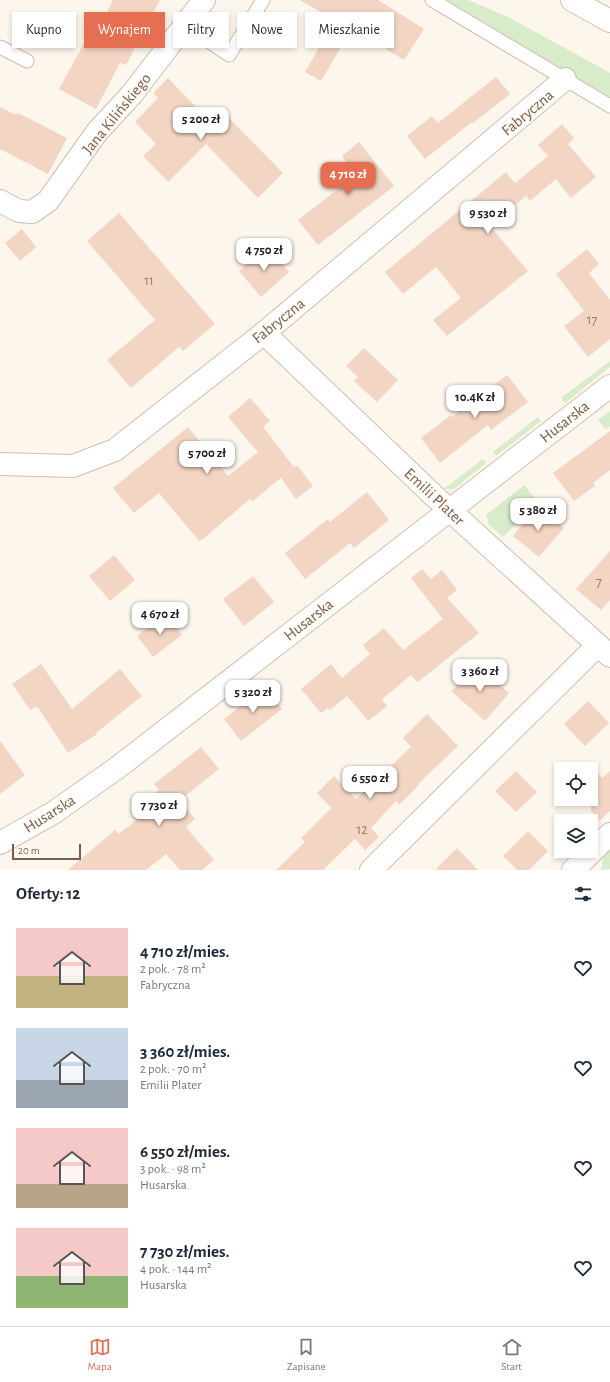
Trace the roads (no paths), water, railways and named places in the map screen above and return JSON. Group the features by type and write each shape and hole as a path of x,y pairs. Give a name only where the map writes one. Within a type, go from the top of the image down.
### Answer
{"street":[{"name":"Jana Kilińskiego","path":"195,12 204,0"},
{"path":"572,0 610,21"},
{"name":"Jana Kilińskiego","path":"0,201 19,211 32,212 48,201 97,132 132,94 173,41"},
{"name":"Fabryczna","path":"0,464 73,466 114,450 264,333 565,79"},
{"name":"Emilii Plater","path":"264,333 449,510 604,650"},
{"name":"Husarska","path":"0,843 53,813 117,768 610,386"},
{"path":"371,870 604,650"},
{"path":"578,868 610,834"}],"lane":[{"path":"220,48 230,55 263,0"},
{"path":"432,0 610,106"},
{"path":"0,47 27,62"}]}
